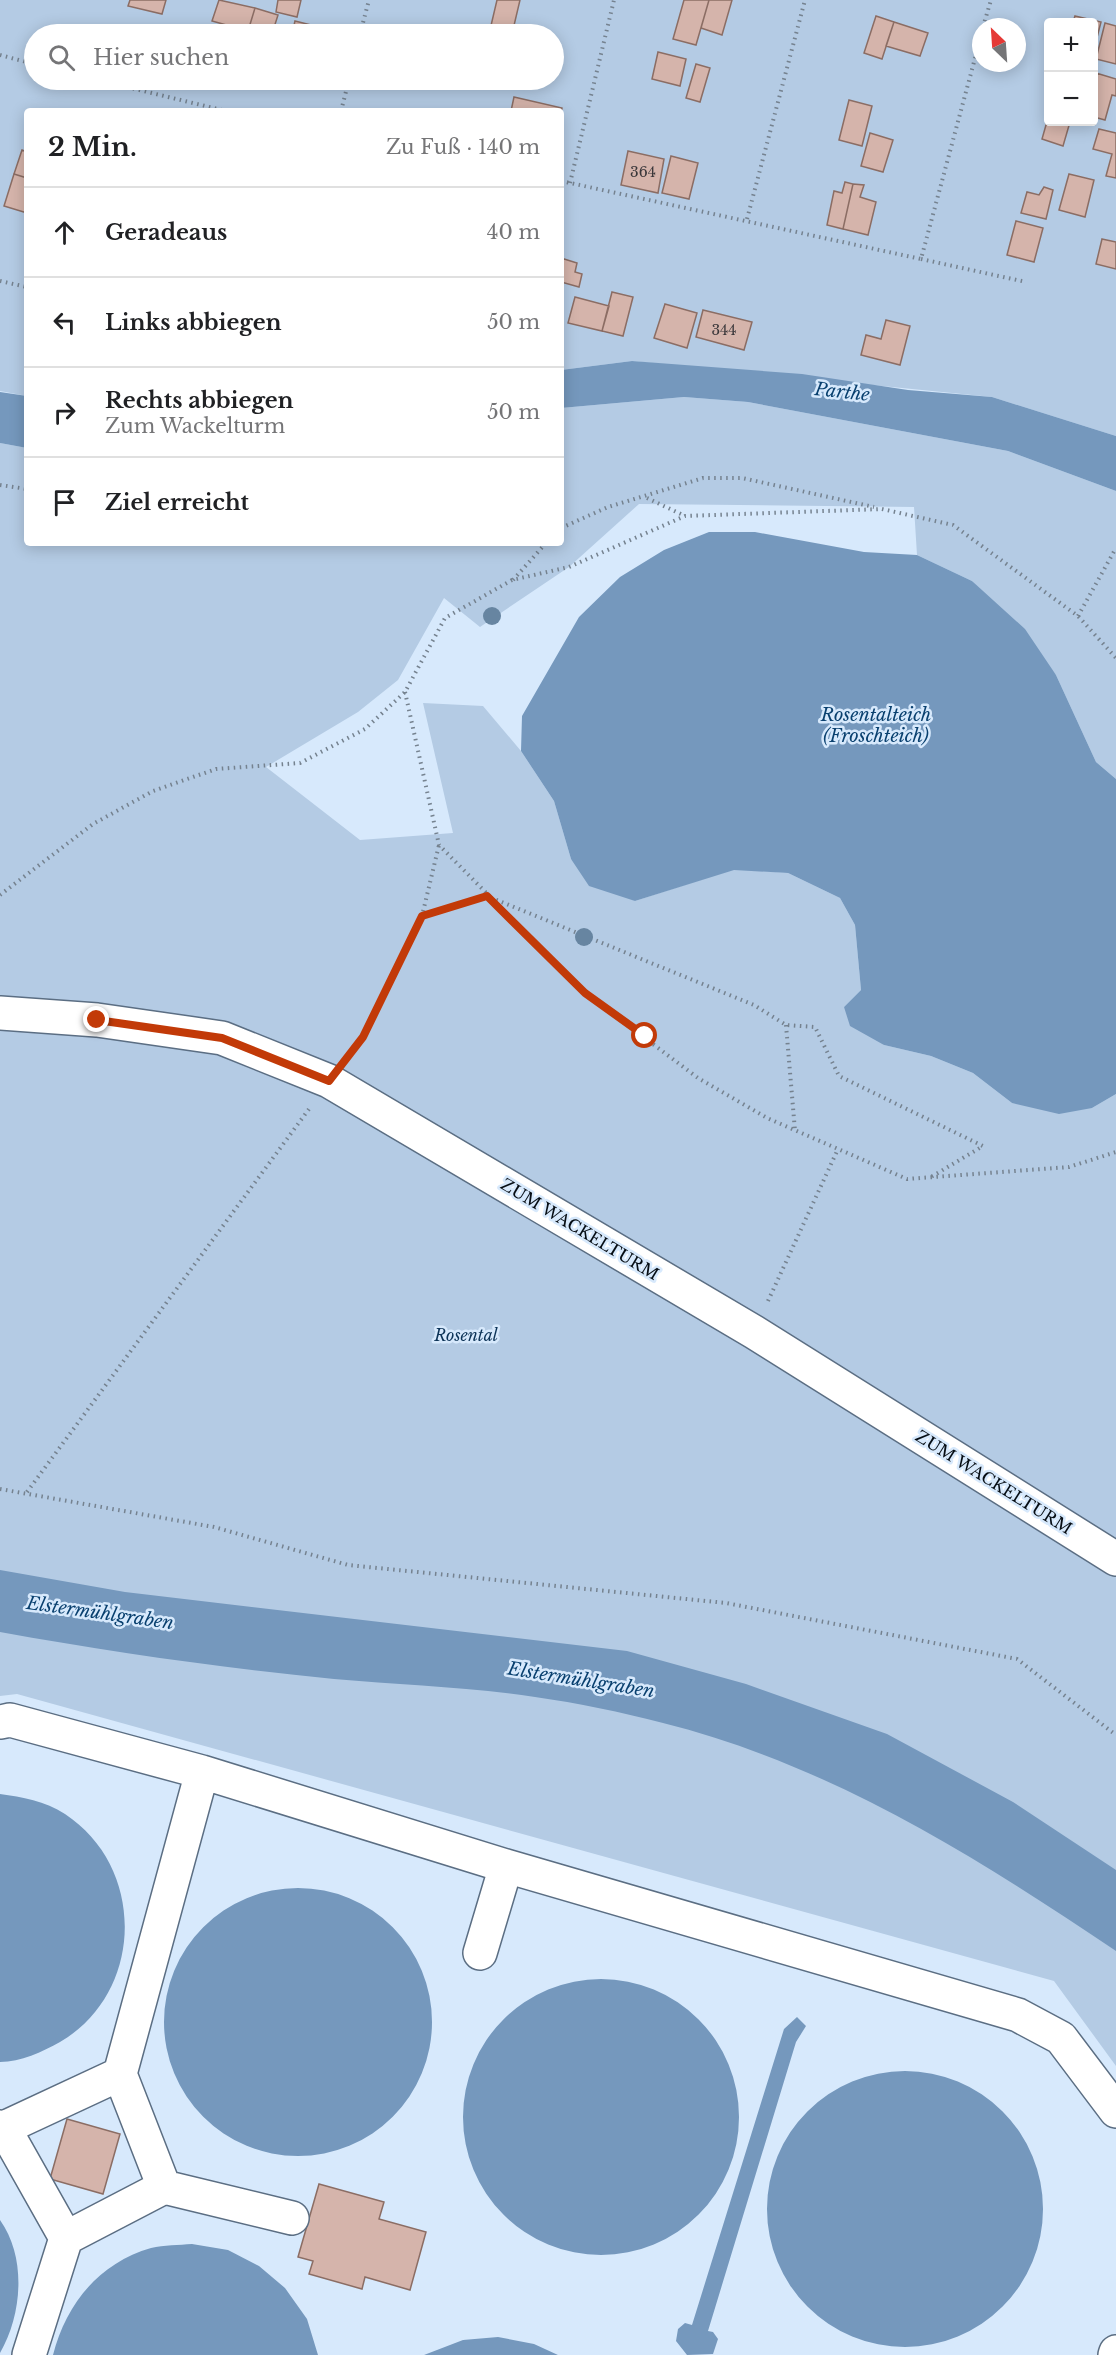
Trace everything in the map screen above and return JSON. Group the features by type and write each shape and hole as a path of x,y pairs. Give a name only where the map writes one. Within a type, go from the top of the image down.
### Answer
{"lane":[{"name":"ZUM WACKELTURM","path":"0,1013 97,1020 222,1038 329,1081 754,1332 1116,1559"},
{"path":"0,1722 9,1720 202,1772 506,1866 1018,2015 1061,2038 1116,2111"},
{"path":"164,2187 120,2074 202,1772"},
{"path":"480,1953 506,1866"},
{"path":"66,2238 2,2127 120,2074"},
{"path":"29,2355 66,2238 164,2187 292,2218"}],"path":[{"path":"363,24 369,0"},
{"path":"570,183 614,0"},
{"path":"747,219 805,0"},
{"path":"986,18 991,0"},
{"path":"0,55 24,61"},
{"path":"921,259 972,69"},
{"path":"139,90 214,108"},
{"path":"342,108 346,90"},
{"path":"564,182 747,219 1026,282"},
{"path":"0,281 24,286"},
{"path":"564,527 608,507 646,498 703,478 742,478 953,525 1078,616 1116,658"},
{"path":"0,485 24,489"},
{"path":"646,498 685,516"},
{"path":"0,895 93,824 153,791 216,769 300,763 365,729 405,692 445,618 512,580 570,567 685,516 882,509"},
{"path":"512,580 543,546"},
{"path":"1078,616 1116,548"},
{"path":"329,1081 363,1037 422,916 439,845 405,692"},
{"path":"439,845 585,993 698,1078 767,1118 795,1131 907,1179 1069,1167 1116,1152"},
{"path":"422,916 487,896 754,1005 786,1025 815,1027 839,1076 983,1146 930,1178"},
{"path":"786,1025 795,1131"},
{"path":"27,1492 291,1134"},
{"path":"754,1332 838,1149"},
{"path":"0,1489 214,1527 348,1565 726,1603 1017,1659 1116,1735"}],"green space":[{"path":"0,0 1116,0 1116,436 992,397 632,361 564,370 564,108 24,108 24,395 0,391"},
{"name":"Rosental","path":"684,397 748,402 1008,451 1116,491 1116,779 1096,762 1056,675 972,581 917,555 914,507 639,504 569,567 480,627 444,598 398,680 358,712 266,767 360,840 453,833 423,703 483,706 521,751 554,801 571,859 635,901 734,869 788,873 840,898 855,925 861,990 844,1007 884,1045 931,1056 973,1073 1012,1103 1092,1108 1116,1094 1116,2066 1054,1981 17,1694 0,1696 0,443 24,447 24,546 564,546 564,408"}],"water":[{"name":"Parthe","path":"632,361 802,374 908,390 992,397 1116,436 1116,491 1008,451 748,402 684,397 564,408 564,370"},
{"path":"0,392 24,396 24,447 0,443"},
{"name":"Rosentalteich (Froschteich)","path":"709,532 755,532 864,552 917,555 972,581 1025,629 1056,675 1096,762 1116,779 1116,1094 1092,1108 1059,1114 1012,1103 973,1073 931,1056 884,1045 850,1026 844,1007 861,990 855,925 840,898 788,873 734,870 635,901 589,886 571,859 554,801 521,751 522,716 579,617 620,577 664,550"},
{"name":"Elstermühlgraben","path":"0,1570 125,1592 627,1651 746,1684 887,1734 1013,1802 1116,1870 1116,1951 1010,1881 899,1817 842,1788 724,1741 631,1715 551,1699 250,1670 125,1653 0,1632"},
{"path":"0,1794 25,1798 50,1806 65,1814 92,1837 111,1866 122,1897 125,1930 120,1963 108,1993 88,2020 60,2042 31,2056 8,2062 0,2062"},
{"path":"285,1888 311,1888 337,1893 361,1903 393,1927 410,1947 427,1983 432,2022 427,2061 410,2097 393,2117 373,2134 337,2151 311,2156 285,2156 259,2151 235,2141 213,2126 194,2107 179,2085 169,2061 164,2035 164,2009 169,1983 179,1959 194,1937 213,1918 235,1903 259,1893"},
{"path":"601,1979 628,1982 654,1990 678,2002 699,2019 716,2040 728,2064 736,2090 739,2117 736,2144 728,2170 716,2194 699,2215 678,2232 654,2244 628,2252 601,2255 574,2252 548,2244 524,2232 503,2215 486,2194 474,2170 466,2144 463,2117 466,2090 474,2064 486,2040 503,2019 524,2002 548,1990 574,1982"},
{"path":"797,2017 806,2026 796,2042 708,2331 713,2332 718,2339 713,2354 687,2355 676,2341 678,2329 685,2323 692,2325 784,2029"},
{"path":"905,2071 932,2074 958,2082 982,2094 1003,2111 1020,2132 1032,2156 1040,2182 1043,2209 1040,2236 1032,2262 1020,2286 1003,2307 982,2324 958,2336 932,2344 905,2347 878,2344 852,2336 828,2324 807,2307 790,2286 778,2262 770,2236 767,2209 770,2182 778,2156 790,2132 807,2111 828,2094 852,2082 878,2074"},
{"path":"0,2220 9,2235 14,2251 18,2269 18,2286 13,2322 0,2353"},
{"path":"192,2244 228,2250 259,2266 285,2288 307,2319 318,2355 53,2355 66,2319 87,2288 101,2275 132,2255 151,2248"},
{"path":"498,2337 534,2344 558,2355 424,2355 463,2340"}],"building":[{"path":"130,0 166,0 162,14 128,6"},
{"path":"219,0 255,8 250,24 223,24 212,21"},
{"path":"278,0 301,0 297,17 276,12"},
{"path":"497,0 520,0 514,24 491,24"},
{"path":"684,0 709,0 696,45 673,39"},
{"path":"709,0 732,0 722,35 701,28"},
{"path":"255,8 278,15 275,24 250,24"},
{"path":"876,16 894,22 882,59 864,53"},
{"path":"894,22 928,33 920,56 886,46"},
{"path":"1105,23 1116,26 1116,64 1098,60"},
{"path":"658,52 686,59 680,86 652,79"},
{"path":"696,64 710,68 700,102 686,98"},
{"path":"1098,74 1116,79 1116,96 1112,95 1105,120 1098,118"},
{"path":"514,97 562,108 512,108"},
{"path":"849,100 872,106 862,146 839,140"},
{"path":"1046,126 1069,126 1063,146 1042,139"},
{"path":"1099,129 1116,133 1116,178 1106,176 1112,154 1093,149"},
{"path":"870,133 893,140 883,172 861,166"},
{"path":"22,150 24,151 24,177 14,174"},
{"path":"628,151 664,159 658,193 621,185"},
{"path":"671,156 698,163 689,199 662,193"},
{"path":"14,174 24,177 24,212 4,206"},
{"path":"1069,174 1094,180 1085,217 1059,210"},
{"path":"845,182 853,184 843,229 827,225 834,191 842,193"},
{"path":"853,184 864,185 860,197 876,202 868,235 843,229"},
{"path":"1044,187 1053,190 1046,219 1021,213 1027,192 1039,195"},
{"path":"1016,221 1043,228 1034,262 1007,255"},
{"path":"1102,239 1116,242 1116,269 1096,264"},
{"path":"564,259 577,263 575,272 582,274 579,287 564,283"},
{"path":"612,292 633,297 623,336 602,331"},
{"path":"575,297 609,306 602,331 568,323"},
{"path":"665,304 697,313 687,348 654,338"},
{"path":"703,310 752,322 744,350 696,337"},
{"path":"886,320 910,326 900,365 861,355 866,335 881,339"},
{"path":"67,2119 120,2134 103,2194 50,2179"},
{"path":"319,2184 384,2202 379,2219 426,2232 410,2290 365,2277 362,2289 309,2274 313,2261 298,2257"}],"route":[{"path":"97,1020 222,1038 329,1081 363,1037 422,916 487,896 585,993 645,1036"}]}
